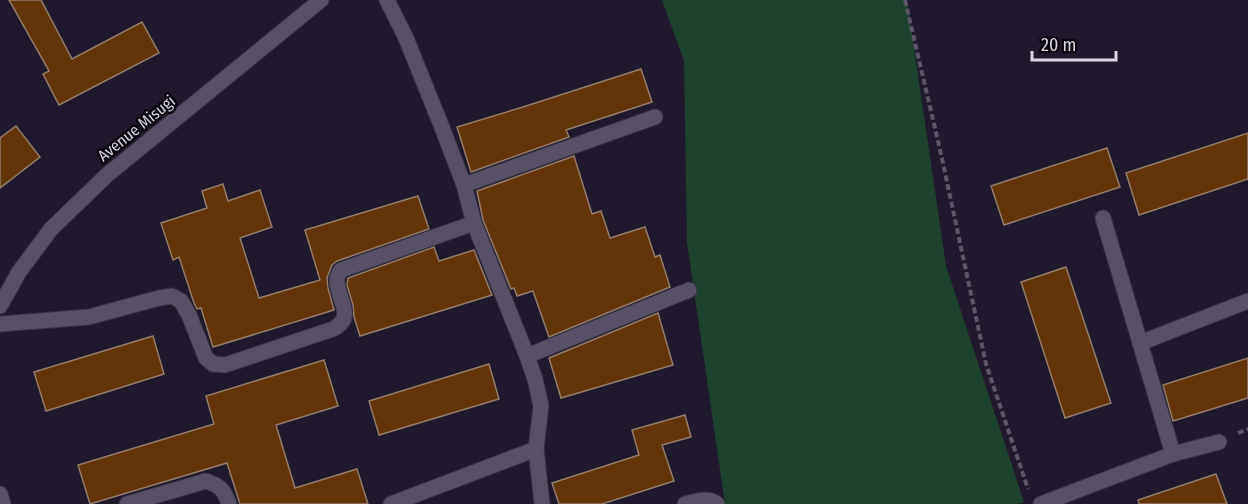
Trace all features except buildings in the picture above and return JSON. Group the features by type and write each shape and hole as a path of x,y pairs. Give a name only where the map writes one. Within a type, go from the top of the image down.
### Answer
{"street":[{"name":"Avenue Misugi","path":"0,306 19,272 51,229 107,175 321,0"},
{"path":"387,0 406,38 464,185 474,224 527,356 541,406 536,449 542,504"},
{"path":"464,185 655,117"},
{"path":"1103,219 1173,454"},
{"path":"0,324 89,317 172,296 181,301 189,315 206,358 213,364 225,365 341,325 345,315 336,278 341,270 474,224"},
{"path":"527,356 689,290"},
{"path":"1140,343 1248,301"},
{"path":"1035,499 1173,454 1218,442"},
{"path":"391,504 536,449"},
{"path":"127,504 206,482 218,485 226,495 229,504"},
{"path":"0,494 3,504"},
{"path":"685,504 703,500 717,504"}],"path":[{"path":"905,0 986,364 1035,499"}],"green space":[{"path":"662,0 907,0 946,266 1024,502 1017,504 725,504 687,242 684,61"}]}
